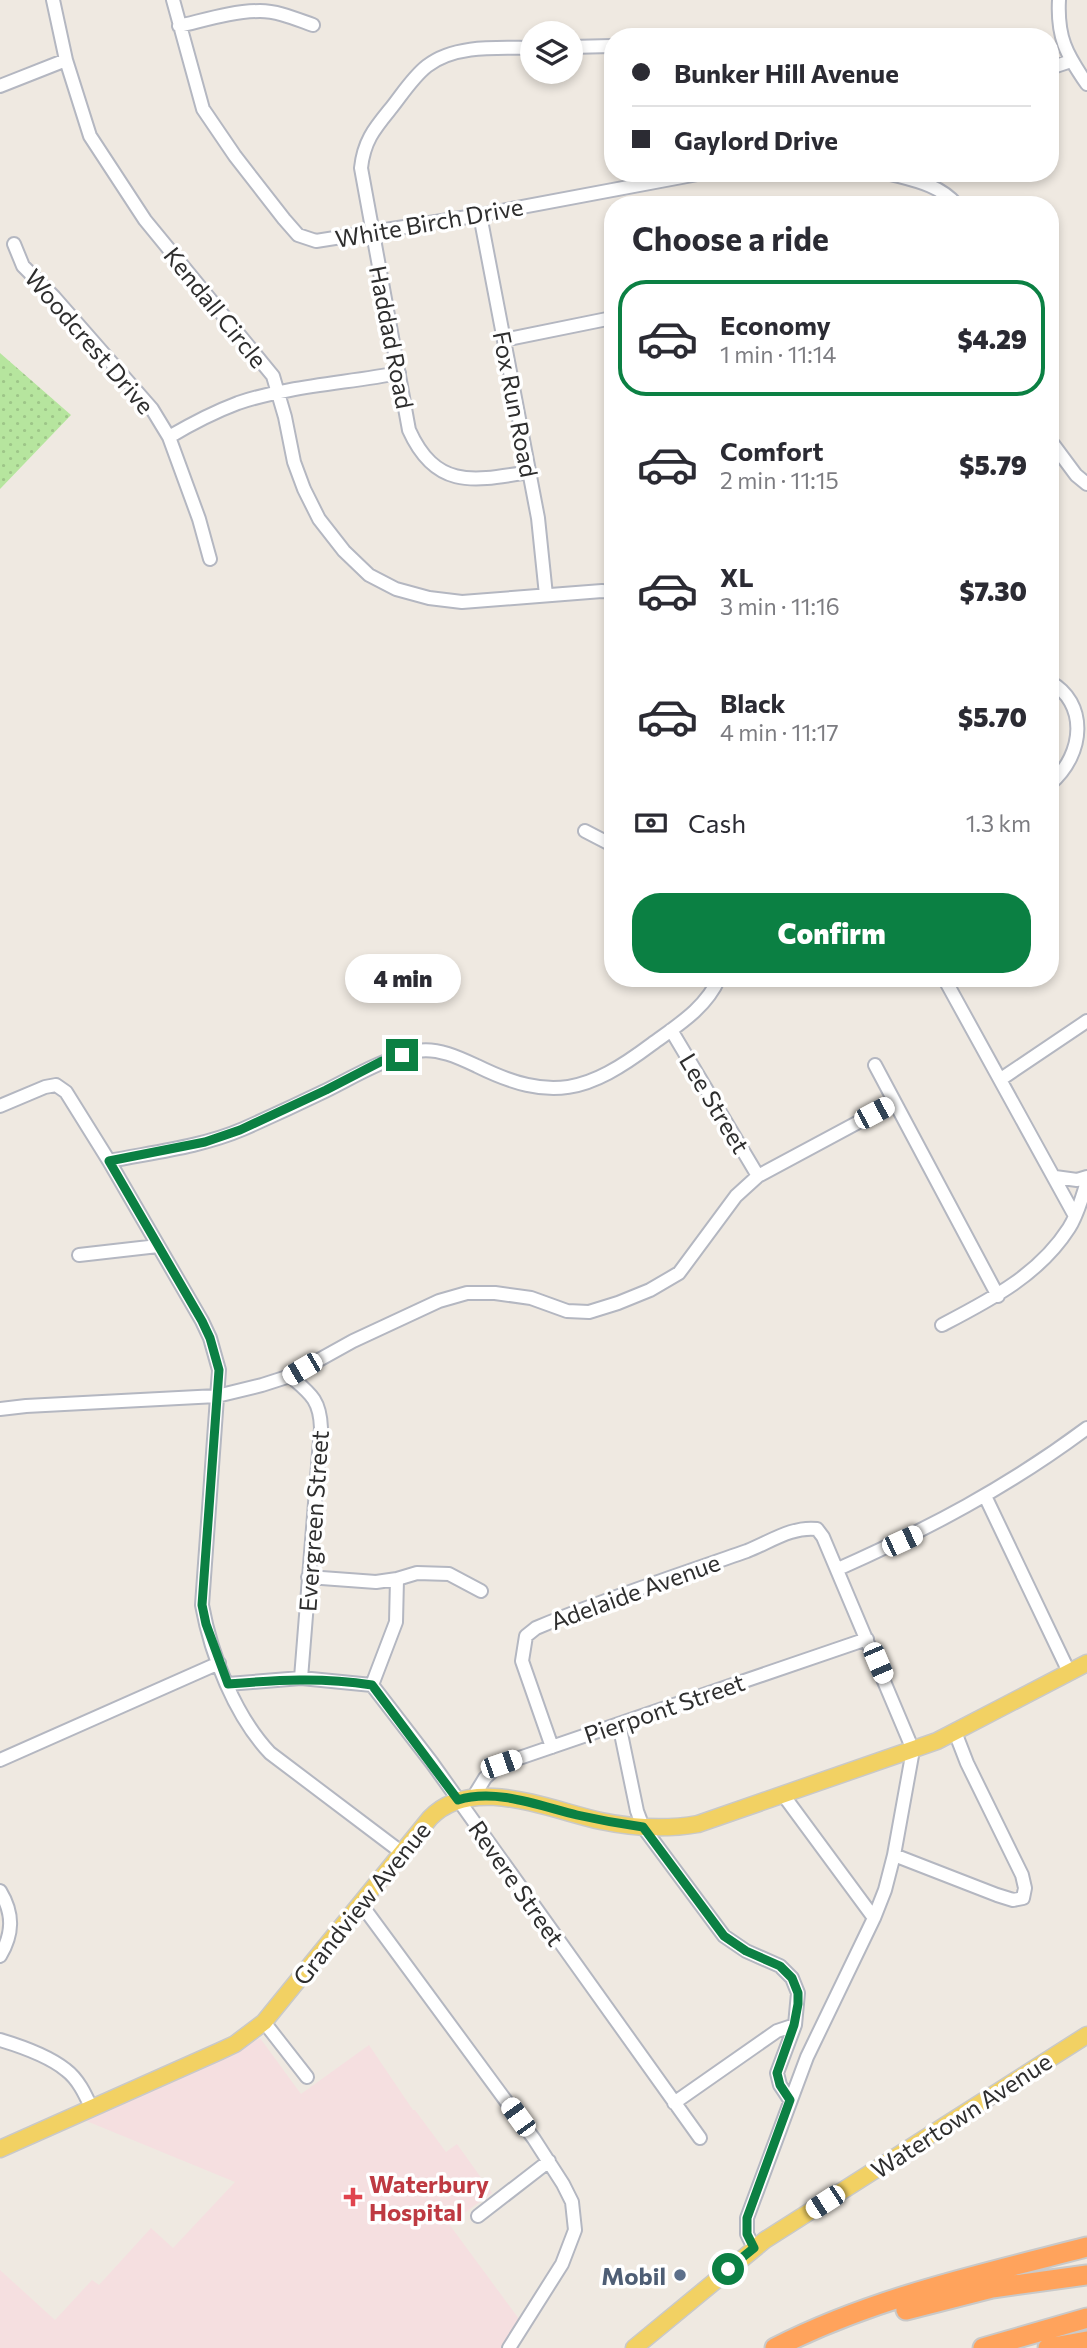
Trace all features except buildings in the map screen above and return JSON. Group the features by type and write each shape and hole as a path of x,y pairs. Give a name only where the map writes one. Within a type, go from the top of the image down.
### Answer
{"highway":[{"path":"775,2348 890,2302 957,2281 1087,2247"},
{"path":"794,2348 961,2295 1025,2282 1087,2275"},
{"path":"983,2348 1087,2318"},
{"path":"1048,2348 1087,2341"}],"main road":[{"name":"Grandview Avenue","path":"0,2149 227,2047 264,2022 433,1814 458,1800 474,1796 497,1796 603,1821 643,1827 671,1829 698,1824 914,1750 955,1732 1087,1663"},
{"name":"Watertown Avenue","path":"634,2348 754,2248 1087,2035"}],"street":[{"name":"Kendall Circle","path":"53,0 66,60 90,136 145,220 273,376 294,462 304,489 319,520 344,551 369,575 407,592 429,598 462,602 604,592"},
{"name":"White Birch Drive","path":"173,0 203,109 235,156 298,234 316,241 480,215 655,182"},
{"path":"1059,0 1060,35 1071,61 1087,84"},
{"path":"179,26 261,11 283,14 313,25"},
{"path":"583,47 604,46"},
{"name":"Haddad Road","path":"520,49 463,51 428,64 377,126 363,148 361,168 410,430 418,449 432,463 456,478 483,480 529,472"},
{"path":"0,86 66,60"},
{"path":"1059,65 1071,61"},
{"path":"921,182 949,196"},
{"name":"Fox Run Road","path":"480,215 538,518 547,595"},
{"name":"Woodcrest Drive","path":"14,244 23,266 54,297 152,409 169,437 210,559"},
{"path":"504,340 604,320"},
{"path":"169,437 206,416 239,403 278,393 399,373"},
{"path":"1059,452 1076,475 1087,484"},
{"path":"1059,685 1076,694 1084,710 1086,724 1085,739 1079,752 1059,774"},
{"path":"585,831 604,841"},
{"path":"109,1161 205,1142 240,1130 382,1061 421,1050 459,1057 517,1083 547,1089 577,1087 604,1077 671,1030 699,1009 715,987"},
{"path":"949,987 1075,1216"},
{"path":"1001,1079 1087,1021"},
{"name":"Lee Street","path":"671,1030 758,1176"},
{"path":"875,1065 998,1296"},
{"path":"0,1107 45,1087 56,1085 66,1092 109,1161 210,1338 219,1370 202,1605 219,1663 243,1718 254,1736 270,1753 401,1852"},
{"path":"0,1409 217,1396 262,1385 290,1376 353,1340 439,1301 467,1293 495,1293 531,1298 567,1311 589,1312 650,1290 679,1273 736,1196 758,1176 894,1102"},
{"path":"1055,1177 1077,1180 1087,1177"},
{"path":"942,1325 998,1296 1046,1256 1070,1227 1087,1182"},
{"path":"79,1255 158,1246"},
{"name":"Evergreen Street","path":"290,1376 308,1392 320,1409 321,1429 301,1678"},
{"path":"754,2248 747,2234 747,2218 807,2057 874,1919 885,1890 914,1750 838,1569 921,1532 985,1496 1087,1428"},
{"path":"985,1496 1069,1672"},
{"name":"Adelaide Avenue","path":"552,1747 522,1661 526,1636 536,1628 643,1586 806,1528 817,1529 838,1569"},
{"path":"308,1577 376,1582 417,1573 449,1574 481,1591"},
{"path":"228,1684 301,1678 372,1685 396,1622 397,1579"},
{"name":"Pierpont Street","path":"474,1796 485,1778 497,1766 867,1639"},
{"path":"0,1760 219,1663"},
{"name":"Revere Street","path":"372,1685 701,2138"},
{"path":"619,1724 637,1811 643,1827 724,1936 746,1951 780,1966 792,1978 798,1993 794,2025 777,2073 780,2085 790,2100"},
{"path":"894,1855 1005,1898 1023,1898 1025,1888 1022,1875 967,1763 955,1732"},
{"path":"784,1796 874,1919"},
{"path":"0,1891 12,1925 8,1942 0,1956"},
{"path":"361,1904 549,2161 572,2202 575,2230 562,2264 509,2348"},
{"path":"264,2022 307,2077"},
{"path":"674,2103 777,2031 794,2025"},
{"path":"0,2040 18,2045 66,2070 82,2087 91,2107"},
{"path":"478,2216 549,2161"}],"shaded area":[{"name":"Waterbury Hospital","path":"260,2038 301,2094 369,2045 413,2110 446,2152 457,2144 492,2193 449,2224 519,2319 501,2348 0,2348 0,2270 55,2320 92,2280 99,2285 151,2228 173,2248 235,2182 84,2120 229,2057"}],"green space":[{"path":"0,353 71,415 0,489"}],"place":[{"name":"Waterbury Hospital","path":"353,2197"},
{"name":"Mobil","path":"680,2275"}],"route":[{"path":"402,1055 382,1061 240,1130 205,1142 109,1161 202,1321 219,1370 202,1605 206,1624 228,1684 301,1678 372,1685 458,1800 466,1797 497,1796 603,1821 643,1827 724,1936 746,1951 780,1966 792,1978 798,1993 798,2004 794,2025 777,2073 780,2085 790,2100 747,2218 747,2234 754,2248 728,2269"}]}
